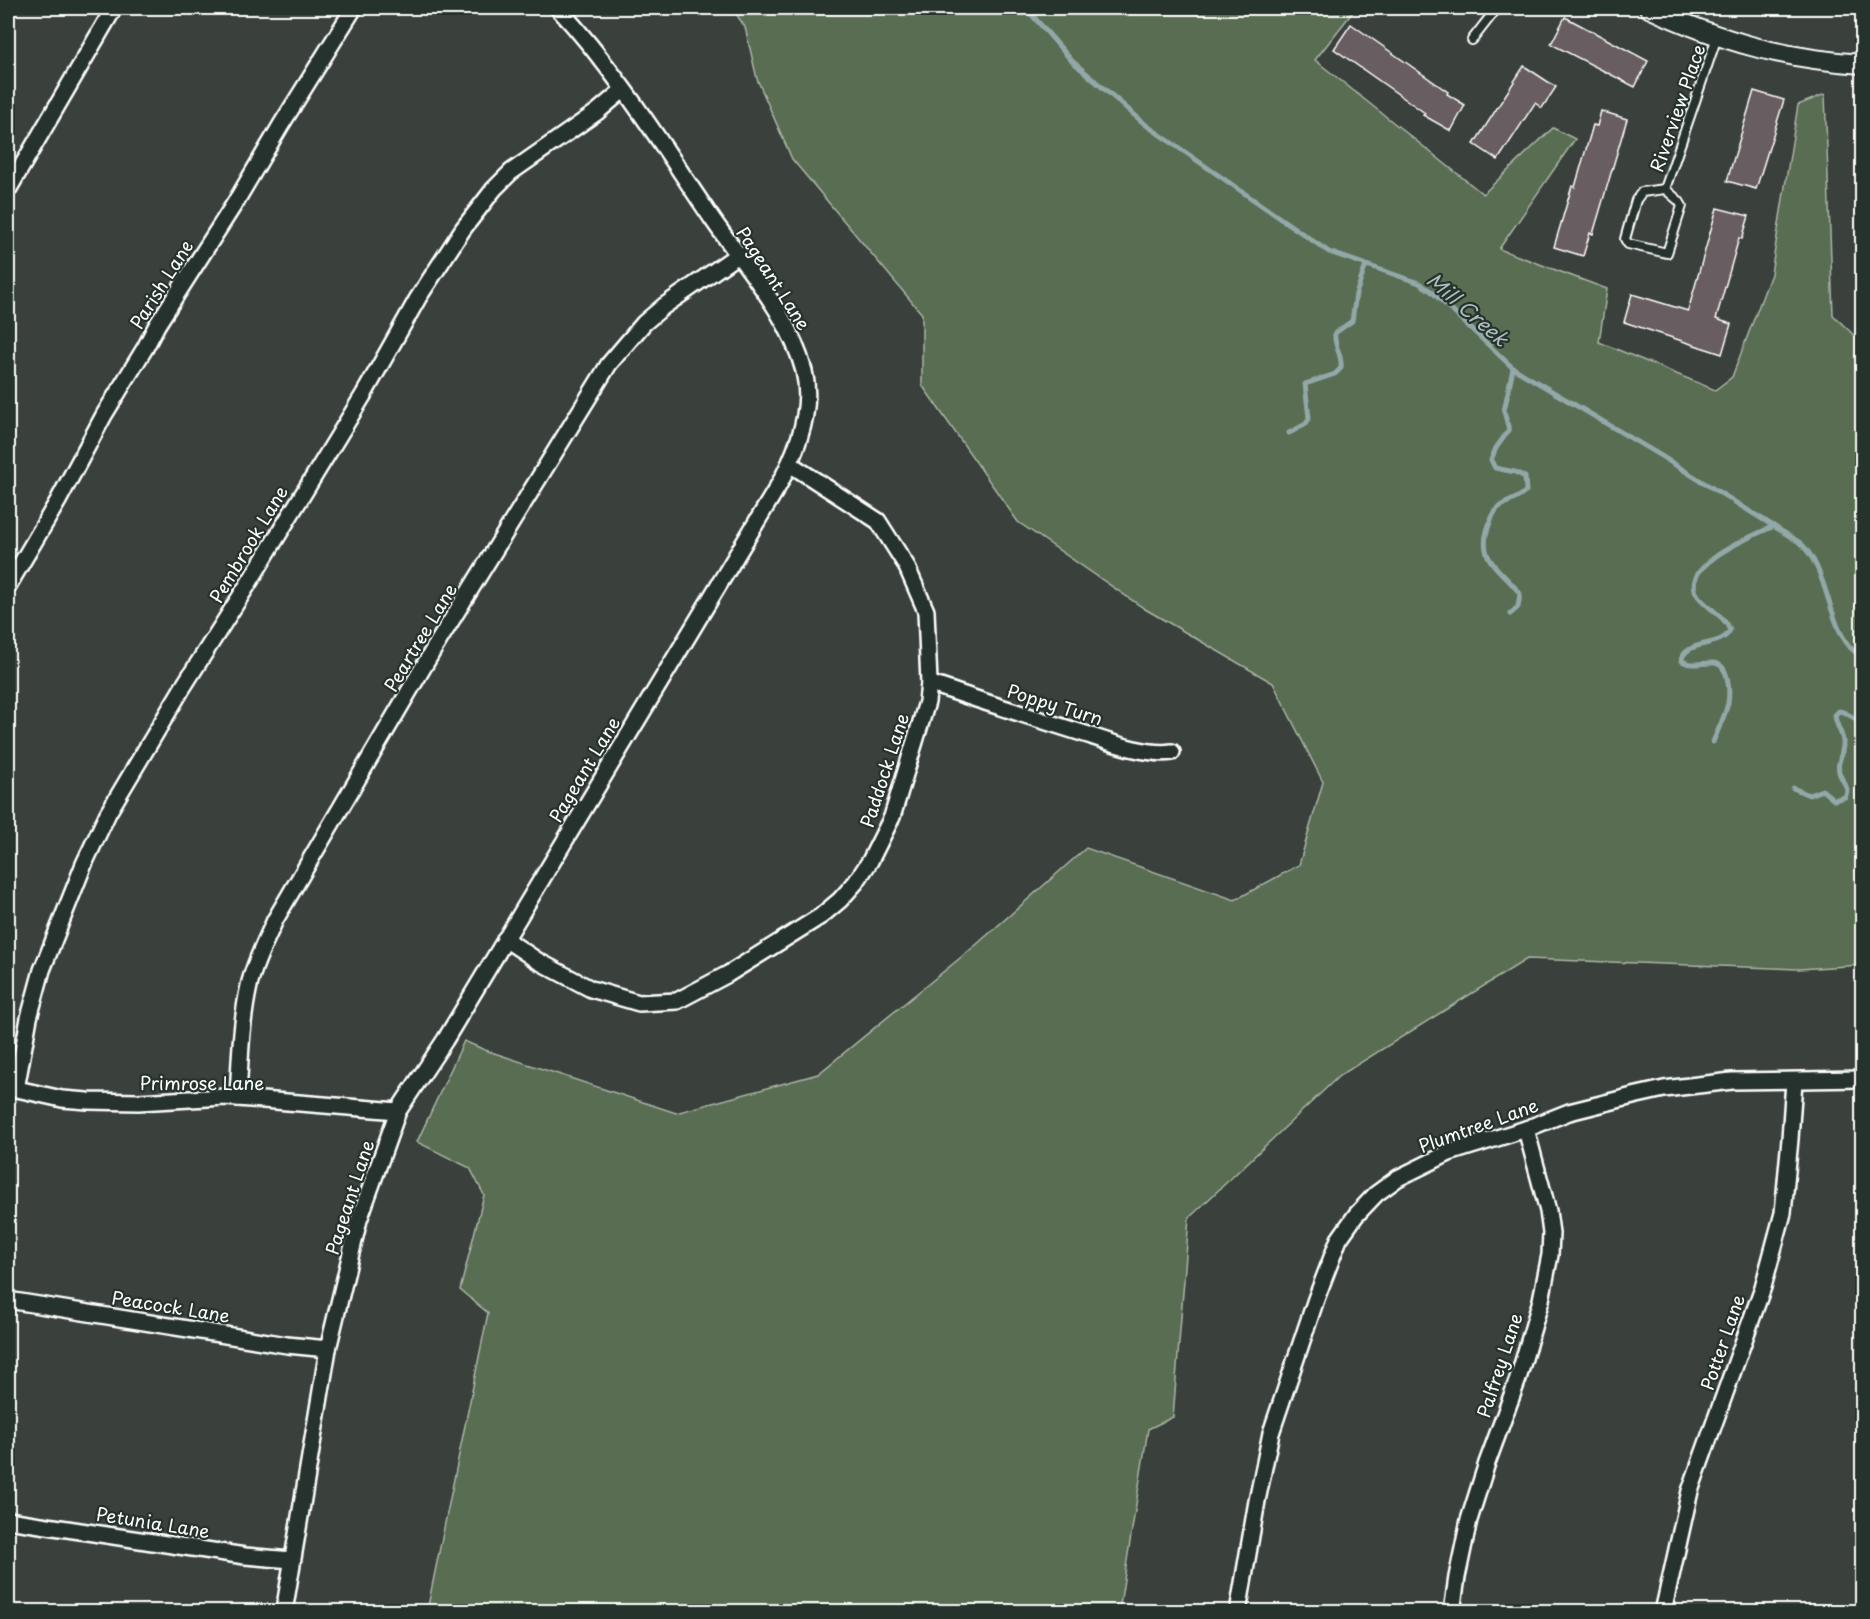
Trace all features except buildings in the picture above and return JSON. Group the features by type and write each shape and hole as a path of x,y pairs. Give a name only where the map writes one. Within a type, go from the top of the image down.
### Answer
{"street":[{"path":"8,190 114,8"},
{"name":"Parish Lane","path":"8,586 157,325 235,203 281,124 354,8"},
{"name":"Pageant Lane","path":"284,1611 328,1349 359,1221 398,1111 445,1040 790,465 798,446 803,422 806,398 804,373 786,325 594,49 558,8"},
{"path":"1649,8 1718,37 1757,49 1821,60 1863,64"},
{"name":"Pembrook Lane","path":"12,1088 42,970 84,864 108,813 364,394 418,298 463,229 511,172 597,112 623,90"},
{"name":"Peartree Lane","path":"238,1098 241,1046 249,984 275,920 435,647 609,364 626,342 651,317 682,293 739,255"},
{"name":"Paddock Lane","path":"505,939 538,961 591,988 639,1003 677,1001 728,974 827,911 840,900 870,861 892,816 924,712 929,683 926,611 906,565 878,521 790,465"},
{"name":"Poppy Turn","path":"929,683 1100,739 1156,753 1172,753"},
{"name":"Plumtree Lane","path":"1238,1611 1271,1433 1316,1299 1339,1239 1356,1215 1376,1194 1398,1178 1449,1153 1526,1129 1569,1112 1664,1089 1732,1082 1863,1079"},
{"name":"Potter Lane","path":"1663,1611 1690,1491 1762,1287 1783,1213 1794,1081"},
{"name":"Primrose Lane","path":"12,1088 62,1099 88,1101 138,1102 238,1098 398,1111"},
{"name":"Palfrey Lane","path":"1452,1611 1469,1520 1487,1462 1518,1379 1541,1300 1550,1255 1551,1233 1548,1211 1526,1129"},
{"name":"Peacock Lane","path":"8,1300 287,1345 328,1349"},
{"name":"Petunia Lane","path":"8,1520 245,1556 292,1560"}],"lane":[{"path":"1472,40 1497,8"},
{"name":"Riverview Place","path":"1665,189 1718,37"},
{"name":"Riverview Place","path":"1665,189 1682,206 1667,253 1628,244 1625,239 1636,200 1642,192 1665,189"}],"green space":[{"path":"732,8 1356,8 1315,60 1483,194 1553,128 1575,139 1499,249 1607,289 1599,342 1715,390 1732,377 1771,274 1798,105 1825,94 1833,315 1862,343 1862,965 1799,969 1527,959 1339,1076 1189,1218 1173,1417 1148,1429 1119,1611 427,1611 488,1313 460,1290 484,1195 470,1168 417,1142 464,1041 676,1113 818,1074 976,945 1086,848 1235,900 1299,865 1323,782 1273,683 1145,609 1018,522 922,385 922,314 792,159 757,79 745,27"}],"waterway":[{"name":"Mill Creek","path":"1026,8 1072,61 1146,125 1329,252 1419,283 1431,291 1513,368 1799,542 1810,554 1818,569 1842,636 1851,648 1862,656"},
{"path":"1289,433 1306,424 1309,418 1305,384 1335,374 1341,368 1335,333 1352,321 1356,294 1366,265"},
{"path":"1510,614 1518,607 1520,594 1488,556 1486,538 1496,510 1526,491 1525,477 1515,472 1495,468 1491,460 1496,448 1509,430 1504,411 1513,368"},
{"path":"1713,742 1728,703 1726,673 1723,668 1714,663 1690,664 1682,661 1682,658 1692,648 1720,639 1730,630 1724,620 1698,596 1694,585 1698,574 1707,563 1736,544 1774,526"},
{"path":"1793,788 1809,795 1822,790 1834,800 1845,797 1847,788 1838,766 1843,739 1835,715 1839,711 1862,720"}]}
